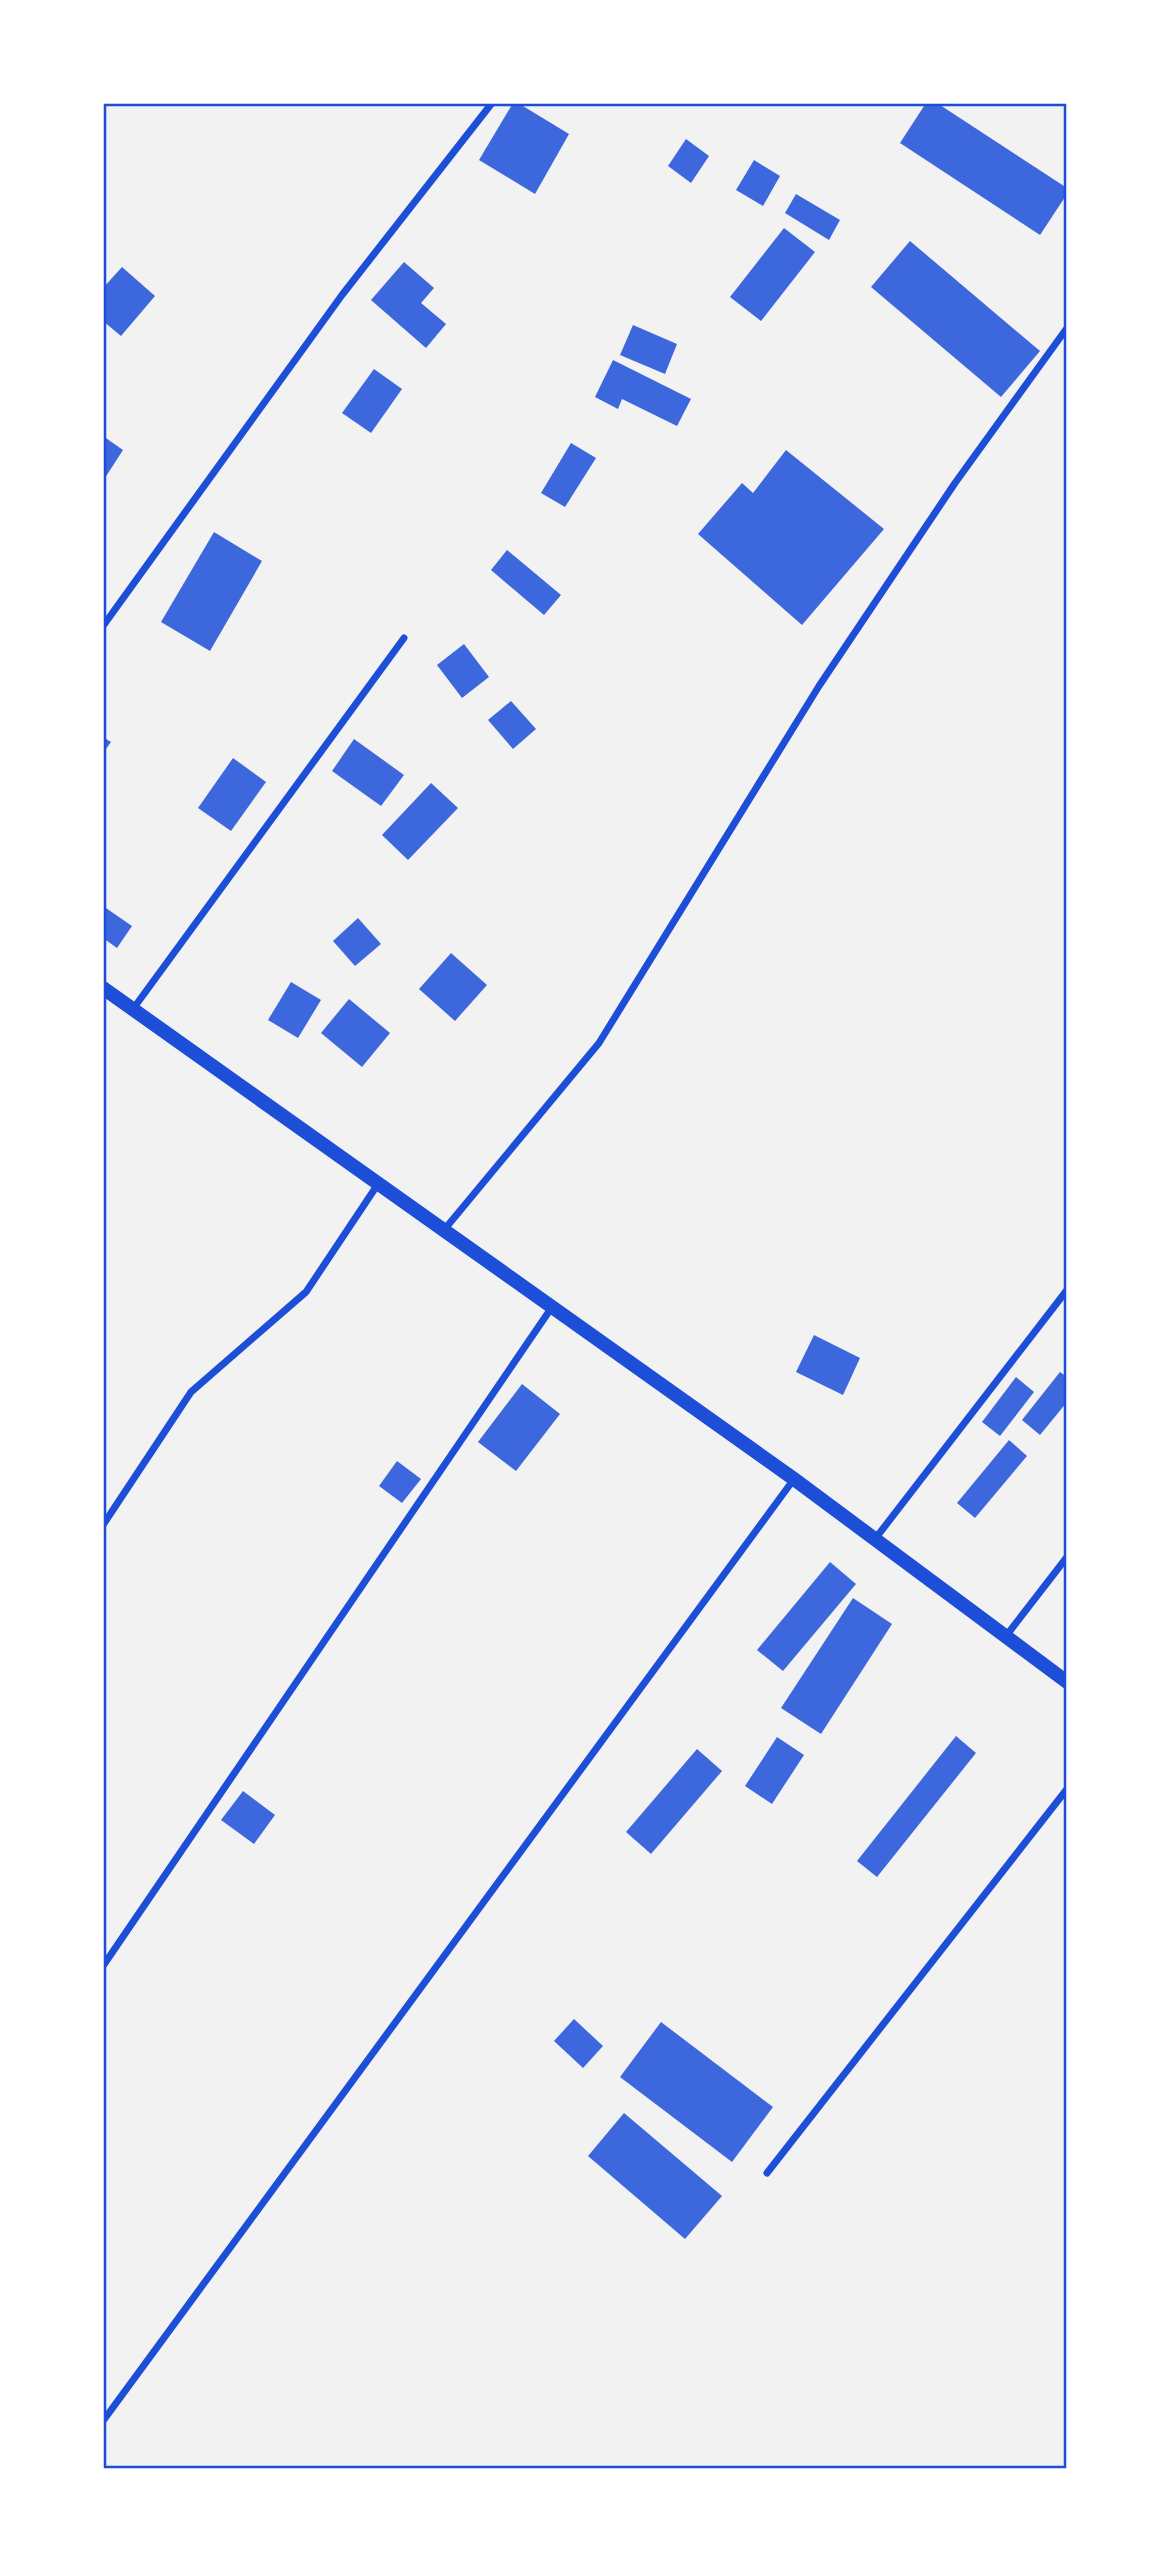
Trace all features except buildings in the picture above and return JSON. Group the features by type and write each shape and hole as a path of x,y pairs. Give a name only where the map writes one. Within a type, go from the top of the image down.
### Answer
{"main road":[{"path":"103,988 794,1479 1067,1682"}],"street":[{"path":"103,626 342,295 492,103"},
{"path":"444,1230 599,1043 820,686 955,483 1067,328"},
{"path":"133,1009 404,638"},
{"path":"103,1525 191,1392 306,1292 378,1184"},
{"path":"875,1539 1067,1290"},
{"path":"103,1966 552,1307"},
{"path":"103,2421 794,1479"},
{"path":"1006,1636 1067,1557"},
{"path":"767,2173 1067,1789"}]}
